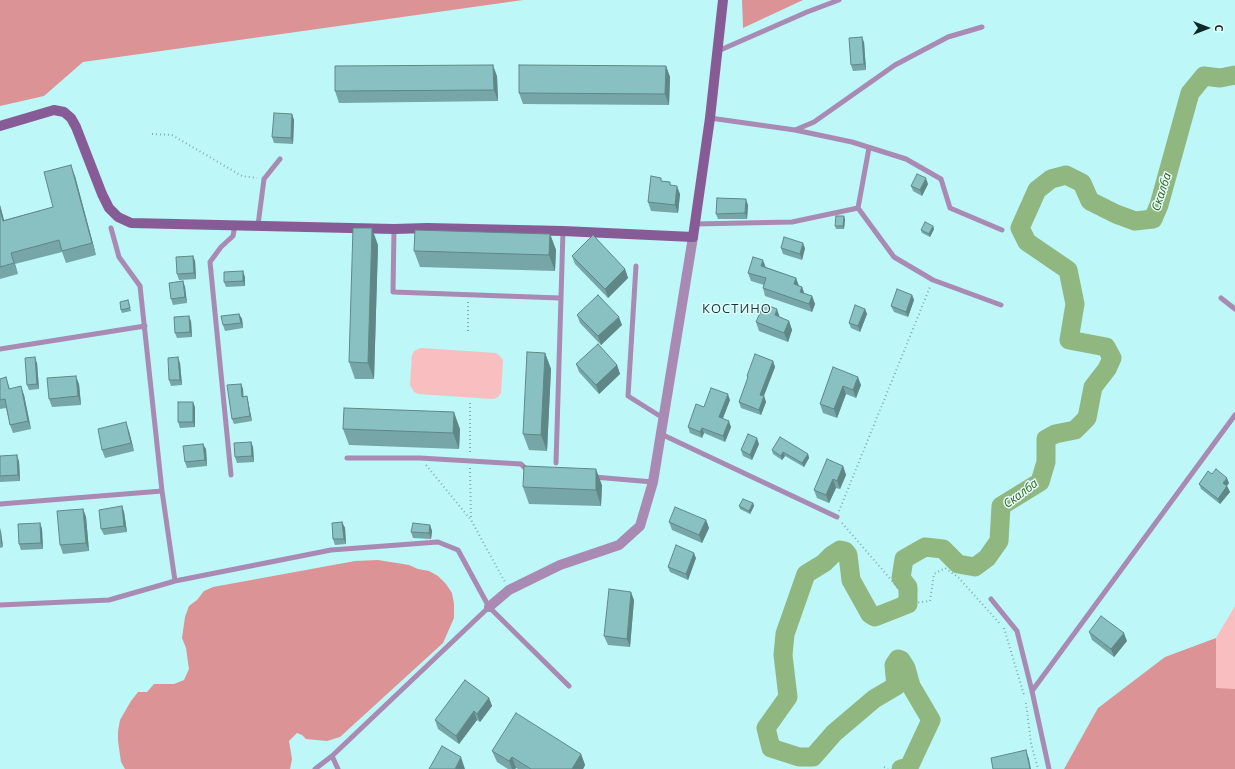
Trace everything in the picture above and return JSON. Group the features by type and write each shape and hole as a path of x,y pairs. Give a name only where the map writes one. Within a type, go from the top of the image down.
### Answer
{"street":[{"path":"489,607 509,590 560,565 619,545 640,526 653,482 693,237 710,118 723,0"},
{"path":"0,126 54,110 64,112 71,118 76,127 102,194 109,208 118,217 131,223 563,231 693,237"}],"lane":[{"path":"717,52 840,0"},
{"path":"795,130 814,122 895,65 948,37 982,27"},
{"path":"710,118 795,130 852,142 906,159 941,179 950,208 1002,230"},
{"path":"869,148 858,208 894,257 933,280 1001,305"},
{"path":"258,225 264,179 280,159"},
{"path":"695,224 792,222 858,208"},
{"path":"231,475 210,262 232,236 235,225"},
{"path":"111,228 119,257 140,286 162,491 175,581"},
{"path":"394,229 393,292 560,298"},
{"path":"556,463 563,231"},
{"path":"636,266 628,396 663,418"},
{"path":"1221,298 1235,309"},
{"path":"0,349 145,326"},
{"path":"1032,691 1235,415"},
{"path":"661,434 837,517"},
{"path":"347,458 420,458 521,464 528,471 536,472"},
{"path":"591,477 653,482"},
{"path":"0,504 162,491"},
{"path":"0,605 109,600 175,581 331,550 438,542 458,550 489,607 569,686"},
{"path":"991,599 1017,631 1049,769"},
{"path":"315,769 332,756 489,607"},
{"path":"332,756 338,769"}],"path":[{"path":"152,134 172,135 242,176 264,179"},
{"path":"933,280 837,517 899,589 914,603 930,601 934,574 945,568 958,577 1004,629 1025,699 1031,743 1038,769"},
{"path":"468,295 468,333"},
{"path":"420,458 471,520 509,590"},
{"path":"884,766 888,769"}],"shaded area":[{"path":"0,0 523,0 83,62 44,96 0,106"},
{"path":"742,0 803,0 743,28"},
{"path":"421,348 496,353 503,360 501,393 498,397 493,399 418,394 414,392 410,385 412,355 414,351"},
{"path":"378,560 409,565 418,569 429,571 438,576 452,593 454,618 443,643 340,737 327,741 306,739 297,733 289,741 292,759 290,769 125,769 121,762 118,741 120,720 138,692 147,692 154,684 174,684 184,680 189,669 186,648 182,638 185,617 189,606 197,600 204,591 213,587 355,561"},
{"path":"1235,606 1235,689 1216,689 1216,638"},
{"path":"1216,638 1216,688 1235,689 1235,769 1064,769 1098,708 1165,657"}],"building":[{"path":"862,37 864,64 851,65 849,38"},
{"path":"493,65 494,90 335,91 335,66"},
{"path":"519,65 666,66 665,94 519,93"},
{"path":"274,113 292,114 291,138 272,137"},
{"path":"71,165 92,243 62,251 59,240 11,253 14,263 0,267 0,209 3,221 53,207 44,172"},
{"path":"917,174 926,178 920,190 911,186"},
{"path":"651,176 661,178 661,181 670,182 670,185 677,186 675,205 648,202"},
{"path":"717,198 746,199 745,213 716,214"},
{"path":"836,216 844,216 843,226 835,226"},
{"path":"925,222 933,226 929,234 921,230"},
{"path":"353,228 372,228 368,363 349,362"},
{"path":"415,230 550,234 549,255 414,251"},
{"path":"593,235 625,269 605,289 572,256"},
{"path":"784,237 803,243 800,254 781,248"},
{"path":"193,256 194,273 177,274 176,257"},
{"path":"753,257 763,260 761,266 796,278 794,284 802,287 800,292 812,296 809,304 763,288 766,278 748,273"},
{"path":"243,271 243,281 224,282 224,272"},
{"path":"183,281 185,297 171,299 169,283"},
{"path":"897,289 912,295 906,312 891,306"},
{"path":"598,295 619,317 598,336 577,315"},
{"path":"128,300 130,308 121,310 120,302"},
{"path":"764,304 777,309 775,315 789,321 784,333 756,322"},
{"path":"855,305 865,309 858,326 849,323"},
{"path":"239,314 241,323 223,325 221,316"},
{"path":"189,316 190,332 175,333 174,317"},
{"path":"598,344 617,365 596,385 576,364"},
{"path":"527,352 545,353 541,435 523,434"},
{"path":"755,354 773,361 760,395 764,396 759,410 739,402"},
{"path":"35,357 37,384 27,385 25,358"},
{"path":"178,357 180,380 169,380 168,358"},
{"path":"833,367 858,377 853,390 843,386 834,409 820,404"},
{"path":"76,376 78,396 49,399 47,378"},
{"path":"6,377 9,389 21,386 28,421 10,425 5,399 0,400 0,379"},
{"path":"241,384 242,397 247,396 250,416 232,419 227,385"},
{"path":"711,388 728,394 719,417 729,421 723,436 702,428 700,432 688,427 696,404 704,407"},
{"path":"178,402 193,402 193,422 178,422"},
{"path":"344,408 454,412 453,433 343,429"},
{"path":"126,422 131,443 102,450 98,429"},
{"path":"748,434 757,438 750,455 741,450"},
{"path":"780,437 808,454 802,463 783,452 781,456 772,450"},
{"path":"251,442 252,456 235,457 234,443"},
{"path":"203,444 205,460 185,462 183,446"},
{"path":"17,455 18,475 0,476 0,456"},
{"path":"827,459 843,466 837,481 833,479 826,495 814,490"},
{"path":"524,466 596,469 596,490 523,487"},
{"path":"1216,469 1227,478 1223,483 1227,486 1218,499 1199,484 1208,471 1212,474"},
{"path":"743,499 753,503 749,511 739,506"},
{"path":"122,506 124,526 101,529 99,510"},
{"path":"675,507 706,520 699,535 669,522"},
{"path":"83,509 86,543 60,545 57,511"},
{"path":"342,522 344,539 333,539 332,523"},
{"path":"40,523 41,543 19,544 18,524"},
{"path":"413,523 430,525 429,533 411,532"},
{"path":"676,545 694,553 686,574 668,567"},
{"path":"609,589 631,592 627,639 604,636"},
{"path":"1101,616 1124,633 1111,649 1089,632"},
{"path":"465,680 489,698 477,714 474,711 456,736 435,720"},
{"path":"516,713 581,754 572,769 531,769 512,757 509,761 492,751"},
{"path":"442,746 461,757 455,769 429,769"},
{"path":"1026,750 1030,769 993,769 991,758"}],"waterway":[{"name":"Скалба","path":"901,769 909,767 931,720 911,686 906,668 901,660 898,659 894,665 896,686 874,699 834,733 813,757 799,757 771,748 766,728 788,697 783,655 785,634 806,574 824,563 840,550 845,551 848,555 851,580 870,614 875,617 908,604 908,587 901,578 904,559 925,547 943,549 958,564 975,567 987,558 999,541 1001,506 1040,482 1046,462 1046,439 1055,434 1075,430 1087,418 1093,387 1107,369 1112,358 1106,347 1069,340 1075,304 1068,270 1027,242 1020,228 1037,190 1051,179 1066,175 1082,183 1090,201 1116,214 1135,221 1153,219 1159,205 1190,93 1204,76 1220,78 1235,75"}],"district":[{"name":"КОСТИНО","path":"737,309"}]}
